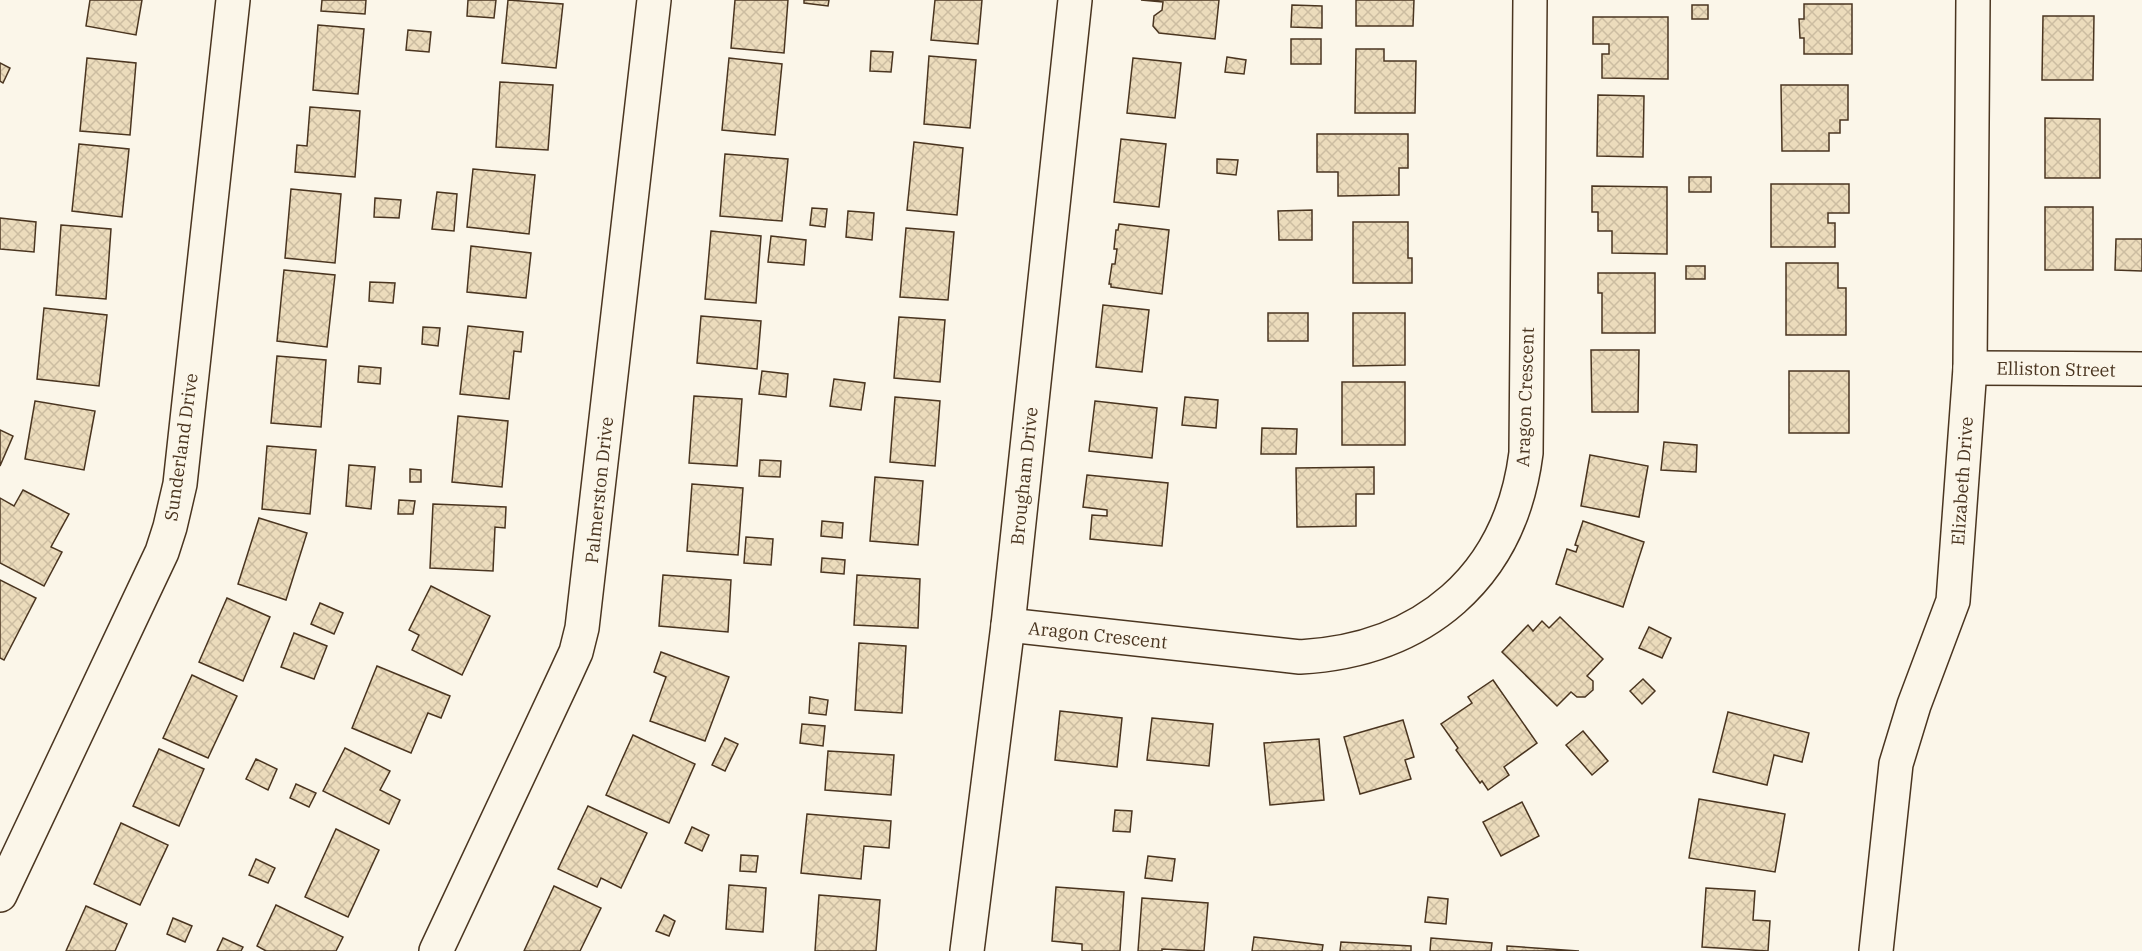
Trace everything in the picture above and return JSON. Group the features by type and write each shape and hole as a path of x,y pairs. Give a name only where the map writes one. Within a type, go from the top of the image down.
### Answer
{"street":[{"name":"Sunderland Drive","path":"0,895 162,552 170,528 180,484 233,0"},
{"name":"Palmerston Drive","path":"436,951 576,652 582,628 654,0"},
{"name":"Brougham Drive","path":"967,951 1008,625 1075,0"},
{"name":"Aragon Crescent","path":"1008,625 1300,657 1322,656 1365,647 1421,623 1452,601 1475,578 1493,553 1513,513 1526,453 1530,0"},
{"name":"Elizabeth Drive","path":"1876,951 1896,764 1914,705 1953,601 1970,368 1973,0"},
{"name":"Elliston Street","path":"1970,368 2142,369"}],"building":[{"path":"90,0 142,0 136,35 86,26"},
{"path":"322,0 366,0 365,14 321,11"},
{"path":"468,0 496,0 494,18 467,16"},
{"path":"508,0 563,4 556,68 502,63"},
{"path":"735,0 788,0 784,53 731,48"},
{"path":"804,0 829,0 828,6 804,3"},
{"path":"935,0 982,0 978,44 931,40"},
{"path":"1141,0 1219,0 1215,39 1159,33 1153,26 1154,16 1162,10 1163,2"},
{"path":"1356,0 1414,0 1413,26 1356,26"},
{"path":"1804,4 1852,4 1852,54 1804,54 1804,38 1800,38 1799,19 1804,19"},
{"path":"1292,5 1322,6 1322,28 1291,27"},
{"path":"1692,5 1708,5 1708,19 1692,19"},
{"path":"2043,16 2094,16 2093,80 2042,80"},
{"path":"1593,17 1668,17 1668,79 1602,78 1602,54 1609,54 1609,44 1593,44"},
{"path":"318,25 364,29 358,94 313,90"},
{"path":"408,30 431,32 429,52 406,50"},
{"path":"1291,39 1321,39 1321,64 1291,64"},
{"path":"1356,49 1384,49 1384,61 1416,61 1415,113 1355,113"},
{"path":"871,51 893,52 891,72 870,71"},
{"path":"929,56 976,60 970,128 924,124"},
{"path":"1227,57 1246,60 1244,74 1225,72"},
{"path":"87,58 136,63 130,135 80,131"},
{"path":"729,58 782,64 775,135 722,130"},
{"path":"1133,58 1181,63 1175,118 1127,113"},
{"path":"0,63 10,68 3,83 0,81"},
{"path":"500,82 553,85 548,150 496,147"},
{"path":"1781,85 1848,85 1848,120 1840,120 1840,133 1829,133 1829,151 1782,151"},
{"path":"1598,95 1644,96 1643,157 1597,156"},
{"path":"310,107 360,111 355,177 295,172 297,145 307,146"},
{"path":"2045,118 2100,119 2100,178 2045,178"},
{"path":"1317,134 1408,134 1408,168 1399,168 1399,195 1338,196 1338,172 1317,172"},
{"path":"1121,139 1166,144 1159,207 1114,202"},
{"path":"914,142 963,148 957,215 907,210"},
{"path":"79,144 129,149 122,217 72,211"},
{"path":"725,154 788,159 782,221 720,216"},
{"path":"1217,159 1238,160 1236,175 1217,173"},
{"path":"473,169 535,175 529,234 467,227"},
{"path":"1689,177 1711,177 1711,192 1689,192"},
{"path":"1771,184 1849,184 1849,213 1828,213 1828,223 1835,223 1835,247 1771,247"},
{"path":"1592,186 1667,187 1667,254 1612,253 1612,231 1598,231 1598,212 1592,212"},
{"path":"291,189 341,194 335,263 285,258"},
{"path":"437,192 457,194 454,231 432,229"},
{"path":"375,198 401,200 399,218 374,217"},
{"path":"2045,207 2093,207 2093,270 2045,270"},
{"path":"812,208 827,209 825,227 810,225"},
{"path":"1312,210 1312,240 1279,240 1278,211"},
{"path":"848,211 874,213 872,240 846,237"},
{"path":"0,218 36,222 34,252 0,249"},
{"path":"1353,222 1408,222 1408,258 1412,258 1412,283 1353,283"},
{"path":"1119,224 1169,230 1162,294 1111,287 1109,284 1112,264 1115,264 1117,249 1114,249"},
{"path":"61,225 111,229 106,299 56,295"},
{"path":"906,228 954,232 948,300 900,297"},
{"path":"711,231 761,236 756,303 705,299"},
{"path":"771,236 806,240 804,265 768,262"},
{"path":"2116,239 2142,239 2142,271 2115,270"},
{"path":"471,246 531,253 526,298 467,292"},
{"path":"1786,263 1838,263 1838,288 1846,288 1846,335 1786,335"},
{"path":"1686,266 1705,266 1705,279 1686,279"},
{"path":"284,270 335,275 327,347 277,341"},
{"path":"1598,273 1655,273 1655,333 1602,333 1602,293 1598,293"},
{"path":"370,282 395,283 393,303 369,301"},
{"path":"1103,305 1149,310 1142,372 1096,367"},
{"path":"44,308 107,315 99,386 37,379"},
{"path":"1268,313 1308,313 1308,341 1268,341"},
{"path":"1353,313 1405,313 1405,365 1353,366"},
{"path":"701,316 761,321 757,369 697,363"},
{"path":"899,317 945,320 940,382 894,378"},
{"path":"468,326 523,332 521,352 514,351 509,399 460,394"},
{"path":"423,327 440,328 438,346 422,344"},
{"path":"1591,350 1639,350 1638,412 1592,412"},
{"path":"277,356 326,360 321,427 271,423"},
{"path":"359,366 381,368 380,384 358,382"},
{"path":"762,371 788,374 786,397 759,394"},
{"path":"1789,371 1849,371 1849,433 1789,433"},
{"path":"834,379 865,383 861,410 830,406"},
{"path":"1342,382 1405,382 1405,445 1342,445"},
{"path":"694,396 742,399 737,466 689,463"},
{"path":"895,397 940,401 935,466 890,462"},
{"path":"1185,397 1218,400 1216,428 1182,425"},
{"path":"35,401 95,411 84,470 25,459"},
{"path":"1095,401 1157,408 1152,458 1089,451"},
{"path":"458,416 508,421 502,487 452,482"},
{"path":"1262,428 1297,429 1296,454 1261,454"},
{"path":"0,430 13,436 0,466"},
{"path":"1664,442 1697,445 1696,472 1661,470"},
{"path":"267,446 316,450 310,514 262,509"},
{"path":"1590,455 1648,466 1639,517 1581,506"},
{"path":"760,460 781,461 780,477 759,476"},
{"path":"349,465 375,467 371,509 346,506"},
{"path":"1374,467 1374,494 1356,494 1356,526 1297,527 1296,468"},
{"path":"410,469 421,470 421,482 410,482"},
{"path":"1087,475 1168,483 1162,546 1090,539 1092,515 1107,516 1107,510 1083,507"},
{"path":"875,477 923,481 918,545 870,541"},
{"path":"692,484 743,488 738,555 687,551"},
{"path":"23,490 69,514 51,547 62,552 44,586 0,563 0,498 14,506"},
{"path":"399,500 415,501 413,514 398,514"},
{"path":"433,504 506,507 505,528 495,527 493,571 430,568"},
{"path":"259,518 307,533 286,600 238,584"},
{"path":"822,521 843,523 842,538 821,536"},
{"path":"1583,521 1644,542 1623,607 1556,584 1567,549 1576,552 1578,546 1575,545"},
{"path":"746,537 773,539 771,565 744,563"},
{"path":"822,558 845,560 844,574 821,572"},
{"path":"663,575 731,580 728,632 659,626"},
{"path":"857,575 920,579 918,628 854,625"},
{"path":"0,580 36,598 4,660 0,658"},
{"path":"431,586 490,616 462,675 412,650 419,635 409,630"},
{"path":"227,598 270,617 243,681 199,662"},
{"path":"320,603 343,613 334,634 311,624"},
{"path":"1560,617 1603,659 1587,676 1593,681 1593,690 1585,697 1577,697 1571,692 1557,706 1502,652 1528,625 1533,631 1542,621 1549,628"},
{"path":"1649,627 1671,638 1662,658 1639,648"},
{"path":"294,633 327,646 314,679 281,667"},
{"path":"859,643 906,646 902,713 855,710"},
{"path":"661,652 729,677 705,741 650,721 666,677 654,672"},
{"path":"377,666 450,696 441,718 428,713 411,753 352,728"},
{"path":"192,675 237,696 208,758 163,738"},
{"path":"1643,679 1655,691 1642,704 1630,691"},
{"path":"1493,680 1537,743 1504,767 1509,775 1488,790 1482,781 1480,783 1456,750 1458,748 1441,724 1472,703 1468,697"},
{"path":"810,697 828,700 826,715 809,713"},
{"path":"1060,711 1122,718 1117,767 1055,760"},
{"path":"1728,712 1809,733 1802,762 1774,755 1767,785 1713,772"},
{"path":"1152,718 1213,724 1209,766 1147,760"},
{"path":"1403,720 1414,757 1405,760 1411,779 1360,794 1344,737"},
{"path":"802,724 825,726 823,746 800,743"},
{"path":"1583,731 1608,761 1592,775 1566,745"},
{"path":"633,735 695,764 669,823 606,795"},
{"path":"725,738 738,744 725,771 712,765"},
{"path":"1319,739 1324,800 1270,805 1264,743"},
{"path":"345,748 390,771 380,790 400,800 389,824 323,791"},
{"path":"159,749 204,769 179,826 133,806"},
{"path":"828,751 894,755 891,795 825,790"},
{"path":"256,759 277,769 268,790 246,779"},
{"path":"296,784 316,793 309,807 290,798"},
{"path":"1699,799 1785,814 1775,872 1689,858"},
{"path":"1522,802 1539,836 1501,856 1483,822"},
{"path":"588,806 647,833 621,888 601,878 597,887 558,869"},
{"path":"1115,810 1132,811 1130,832 1113,831"},
{"path":"807,814 891,821 889,848 864,846 861,879 801,873"},
{"path":"121,823 168,845 140,905 94,884"},
{"path":"692,827 709,835 702,851 685,843"},
{"path":"336,829 379,850 348,917 305,897"},
{"path":"741,855 758,856 756,872 740,871"},
{"path":"1148,856 1175,859 1172,881 1145,878"},
{"path":"256,859 275,868 268,883 249,875"},
{"path":"729,885 766,888 763,932 726,929"},
{"path":"554,886 601,908 580,951 524,951"},
{"path":"1056,887 1124,892 1120,951 1082,951 1082,944 1052,941"},
{"path":"1706,888 1755,891 1753,920 1770,921 1768,951 1702,947"},
{"path":"819,895 880,900 876,951 815,951"},
{"path":"1428,897 1448,899 1446,924 1425,922"},
{"path":"1142,898 1208,903 1204,951 1162,949 1162,951 1138,951"},
{"path":"276,905 343,937 336,951 266,951 257,946"},
{"path":"86,906 127,924 115,951 66,951"},
{"path":"664,915 675,921 669,936 656,931"},
{"path":"173,918 192,926 185,942 167,934"},
{"path":"1254,937 1323,945 1322,951 1252,951"},
{"path":"223,938 243,947 241,951 217,951"},
{"path":"1431,938 1492,943 1491,951 1430,951"},
{"path":"1341,942 1411,946 1411,951 1340,951"},
{"path":"1507,946 1579,951 1507,951"}]}
